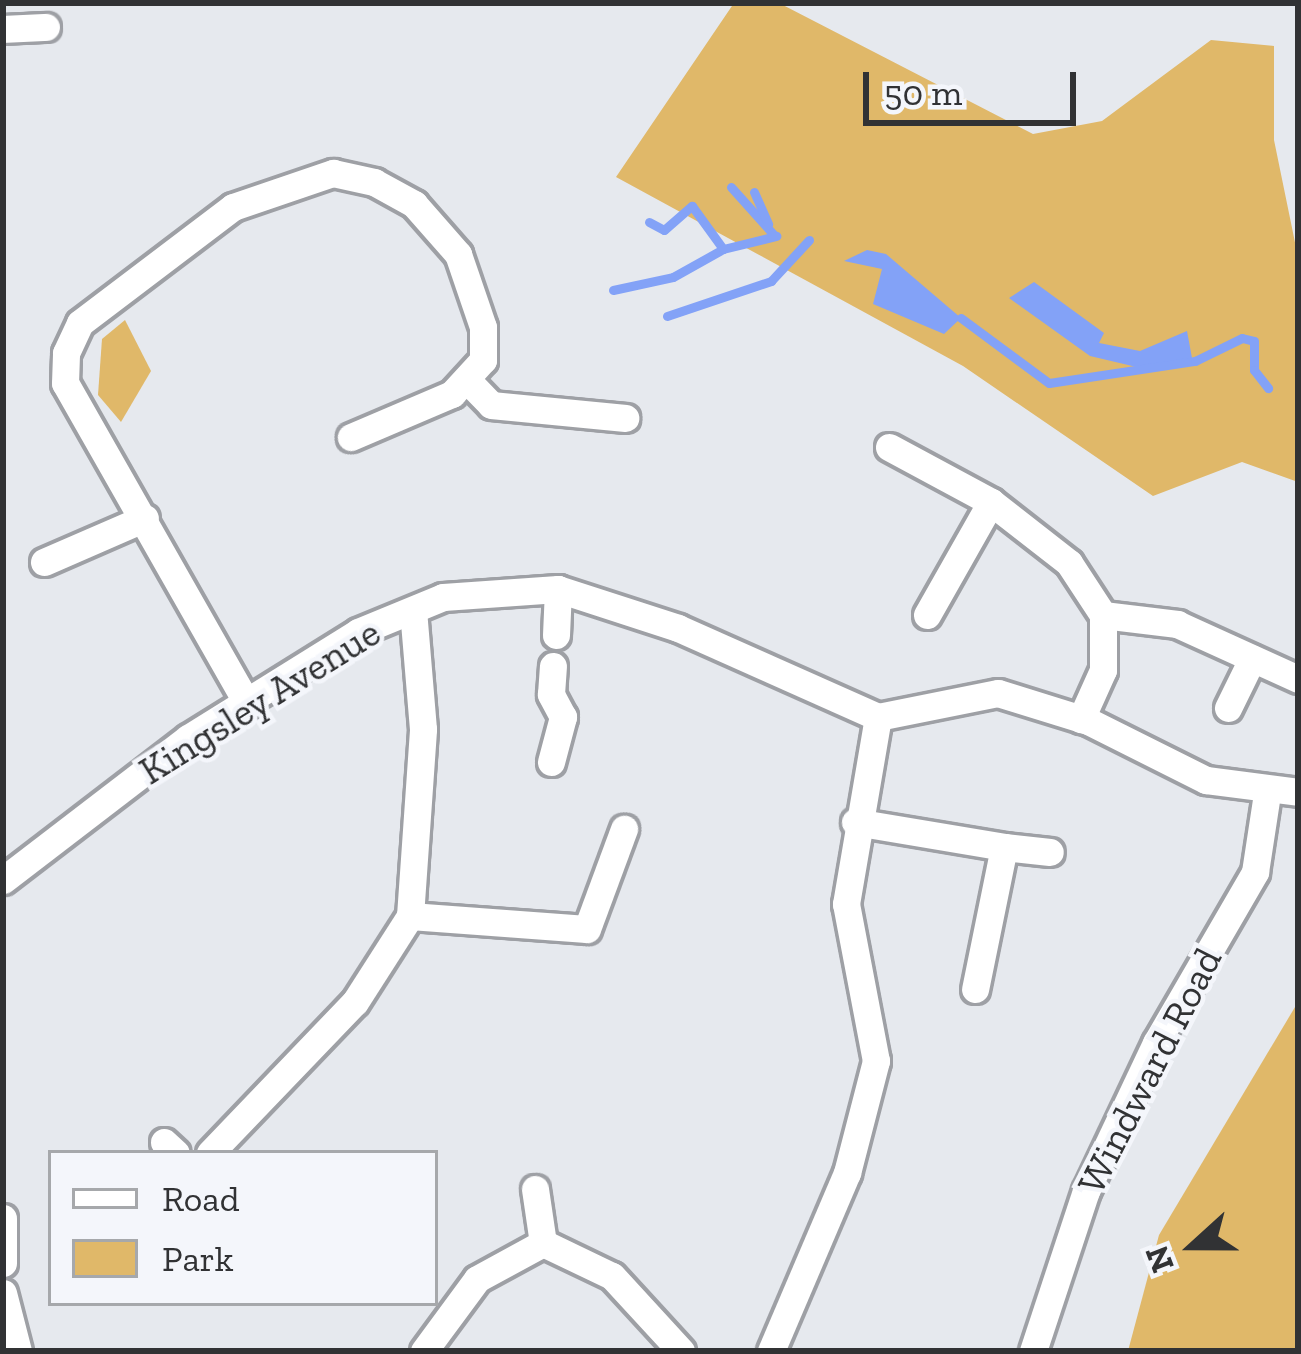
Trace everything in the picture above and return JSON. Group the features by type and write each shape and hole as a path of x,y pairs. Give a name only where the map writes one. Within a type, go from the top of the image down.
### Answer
{"street":[{"path":"3,29 46,27"},
{"path":"248,705 65,383 66,353 80,323 188,236 285,183 333,173 413,204 458,254 471,286 483,360 468,381 351,437"},
{"path":"468,381 491,405 625,418"},
{"path":"889,447 1043,536 1103,615 1103,670 1081,719"},
{"path":"927,615 991,502"},
{"path":"44,562 145,518"},
{"path":"556,635 558,589"},
{"name":"Kingsley Avenue","path":"3,880 188,738 248,705 358,632 443,597 558,589 678,628 878,717"},
{"path":"213,1150 355,1003 410,916 423,729 412,610"},
{"path":"1103,615 1177,624 1298,679"},
{"path":"1228,709 1252,659"},
{"path":"551,762 562,717 551,694 554,666"},
{"path":"772,1351 847,1173 876,1061 846,904 855,821 878,717 998,694 1081,719 1206,780 1267,794 1298,792"},
{"name":"Windward Road","path":"1034,1351 1086,1191 1156,1043 1256,872 1267,794"},
{"path":"855,821 1050,852"},
{"path":"410,916 587,929 624,829"},
{"path":"975,988 1004,848"},
{"path":"536,1189 543,1243"},
{"path":"424,1351 477,1279 543,1243"},
{"path":"543,1243 612,1276 681,1351"},
{"path":"3,1293 18,1351"}],"green space":[{"path":"734,3 779,3 1033,134 1102,121 1211,40 1274,46 1274,140 1298,257 1298,482 1242,462 1153,496 963,366 616,177"},
{"path":"125,320 151,371 121,422 98,395 102,339"},
{"path":"1298,1002 1298,1351 1128,1351 1159,1235"}],"water":[{"path":"867,250 886,254 961,318 944,334 873,304 882,269 844,261"},
{"path":"1034,282 1104,333 1099,343 1140,351 1187,331 1192,358 1145,369 1090,356 1009,298"}],"waterway":[{"path":"731,187 773,234"},
{"path":"754,192 768,224"},
{"path":"649,222 664,230 692,206 723,249"},
{"path":"613,290 673,277 723,249 776,236"},
{"path":"667,316 771,281 809,240"},
{"path":"961,318 1049,383 1195,361 1242,338 1254,341 1254,370 1268,388"}]}
